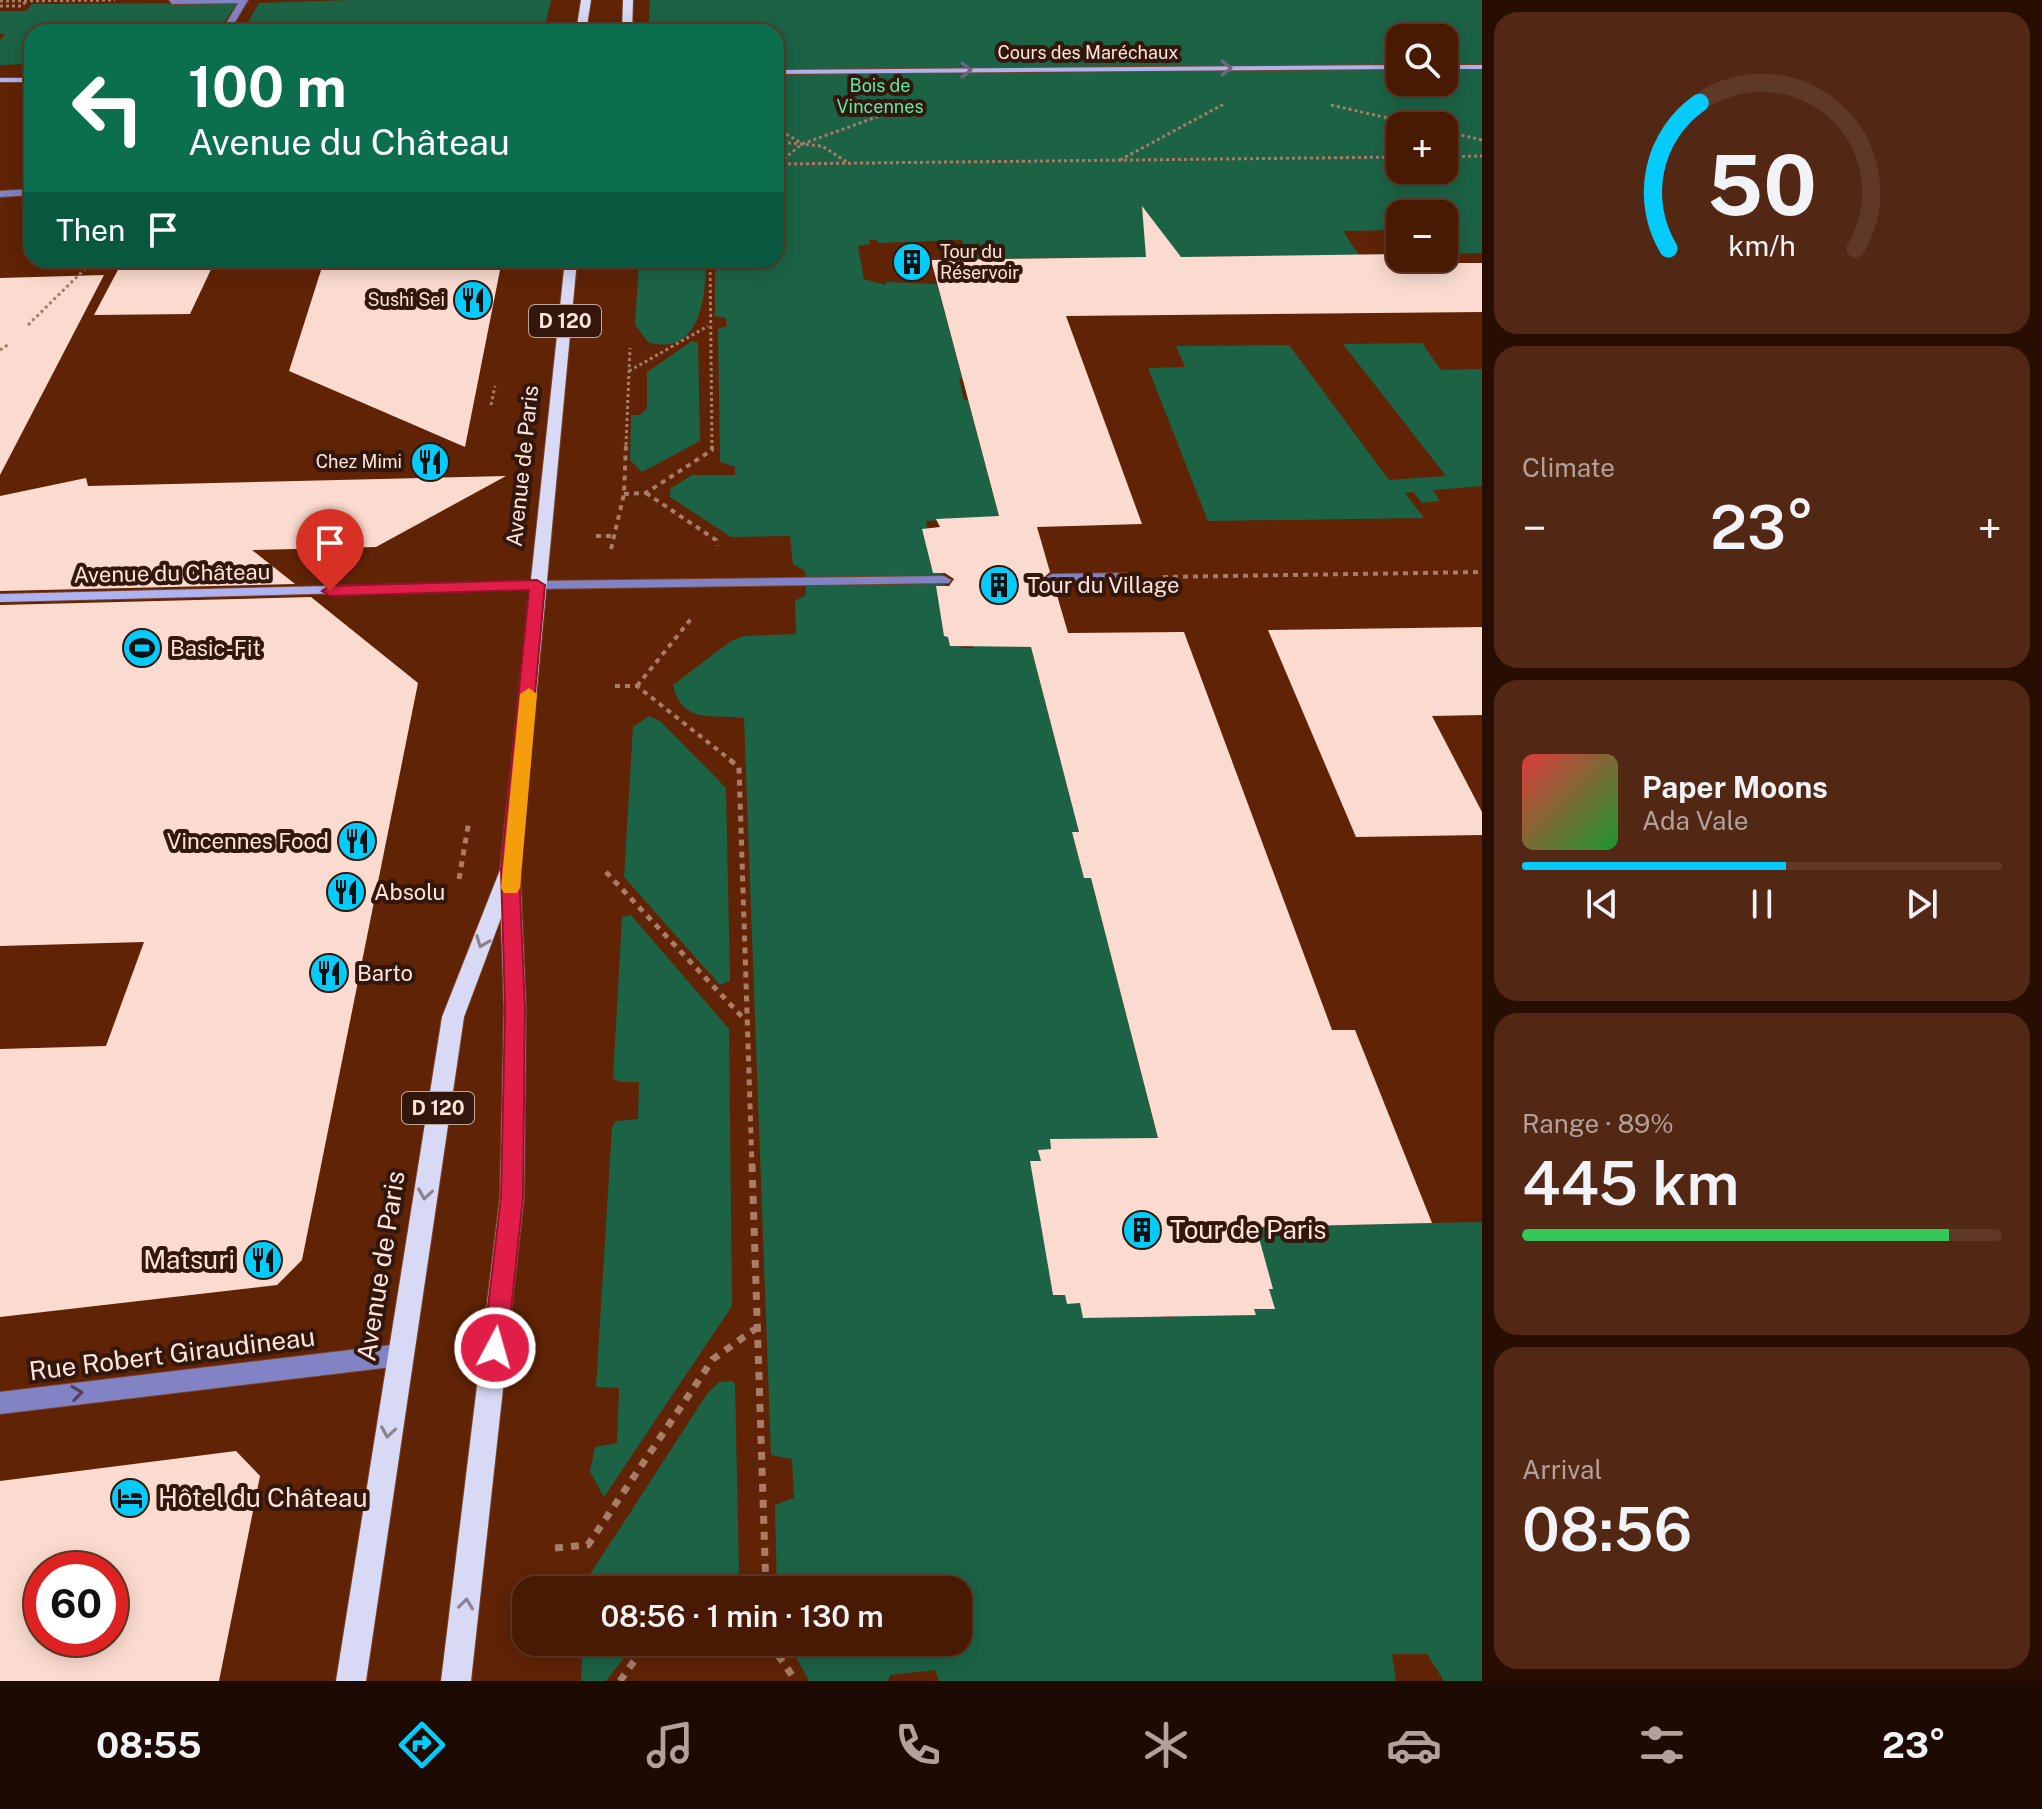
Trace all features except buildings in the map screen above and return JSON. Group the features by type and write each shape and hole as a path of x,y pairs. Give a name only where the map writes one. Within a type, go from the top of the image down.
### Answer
{"main road":[{"path":"582,24 586,0"},
{"path":"627,24 628,0"},
{"name":"Avenue de Paris","path":"456,1681 512,1197 515,1008 510,869 570,268"},
{"name":"Avenue de Paris","path":"351,1681 453,1017 510,869"}],"street":[{"path":"172,2 244,0"},
{"path":"230,24 244,0"},
{"name":"Cours des Maréchaux","path":"784,72 1386,67"},
{"path":"1458,67 1482,67"},
{"path":"0,80 24,80"},
{"path":"0,194 24,192"},
{"path":"1052,578 1127,577"},
{"path":"537,585 944,580"},
{"name":"Avenue du Château","path":"0,598 537,585"},
{"name":"Rue Robert Giraudineau","path":"0,1403 400,1355"}],"path":[{"path":"0,1 115,0"},
{"path":"0,6 21,6 27,1"},
{"path":"1119,161 1228,102"},
{"path":"1332,105 1386,117"},
{"path":"784,133 802,144"},
{"path":"1458,134 1482,140"},
{"path":"784,143 822,146 851,164"},
{"path":"784,158 802,144"},
{"path":"1458,157 1482,156"},
{"path":"784,164 1386,157"},
{"path":"28,325 86,268"},
{"path":"624,494 646,493 712,450 710,268"},
{"path":"629,371 709,325"},
{"path":"0,350 9,344"},
{"path":"611,550 624,494 630,348"},
{"path":"491,405 495,386"},
{"path":"637,686 719,583 716,540 646,493"},
{"path":"596,536 613,536"},
{"path":"1127,577 1482,572"},
{"path":"615,686 637,686 739,767 765,1576"},
{"path":"606,872 746,1021"},
{"path":"555,1548 588,1545 713,1359 756,1328"},
{"path":"620,1681 638,1656"},
{"path":"779,1656 796,1681"}],"green space":[{"path":"551,0 545,24 247,24 259,3"},
{"name":"Bois de Vincennes","path":"650,0 1482,0 1482,253 1458,254 1458,200 1386,200 1386,230 1343,231 1359,255 962,259 959,249 966,248 961,240 878,243 877,240 869,240 870,244 858,246 864,279 886,285 886,282 937,284 962,378 959,378 964,400 968,400 999,517 926,521 933,561 930,561 931,566 942,571 946,590 937,595 938,600 941,601 948,637 962,648 974,648 974,644 1031,647 1079,832 1072,833 1084,878 1091,878 1158,1139 1050,1139 1051,1149 1039,1150 1041,1161 1029,1161 1035,1175 1042,1233 1053,1278 1050,1279 1053,1295 1065,1295 1067,1304 1080,1303 1084,1318 1098,1318 1096,1303 1158,1302 1161,1317 1176,1317 1174,1302 1255,1315 1254,1309 1274,1308 1269,1289 1272,1289 1241,1227 1482,1222 1482,1681 1444,1681 1427,1654 1392,1654 1396,1681 939,1681 935,1670 890,1675 888,1681 809,1681 796,1656 972,1656 972,1576 777,1576 775,1505 794,1498 792,1459 771,1455 744,718 691,712 677,698 673,685 731,641 744,636 796,634 795,601 806,595 805,571 793,564 790,536 731,537 670,497 670,489 692,475 735,475 735,467 720,462 718,329 727,326 726,318 715,316 715,268 784,268 784,24 648,24"},
{"path":"237,3 223,24 24,24 24,64 0,65 0,40 5,34 0,33 0,11 26,11 32,4"},
{"path":"639,268 705,268 704,290 696,320 679,341 665,345 648,342 635,325"},
{"path":"692,341 698,343 700,441 642,472 630,460 631,415 640,415 647,408 647,372"},
{"path":"1422,343 1441,370 1482,369 1482,486 1433,490 1440,501 1422,503 1413,492 1405,493 1424,518 1208,521 1148,368 1185,367 1176,346 1289,345 1389,480 1446,476 1343,344"},
{"path":"649,716 660,721 726,788 730,981 720,985 624,877 633,727"},
{"path":"631,915 729,1029 732,1306 604,1497 590,1472 595,1447 617,1443 619,1388 596,1387 612,1127 616,1121 638,1119 639,1082 613,1079 622,917"},
{"path":"732,1381 735,1384 739,1573 734,1576 589,1576 707,1394 719,1382"},
{"path":"582,1656 625,1656 606,1681 581,1681"}],"slow traffic":[{"path":"510,888 529,694"}],"place":[{"name":"Tour du Réservoir","path":"912,262"},
{"name":"Sushi Sei","path":"473,300"},
{"name":"Chez Mimi","path":"430,462"},
{"name":"Tour du Village","path":"999,585"},
{"name":"Basic-Fit","path":"142,648"},
{"name":"Vincennes Food","path":"357,841"},
{"name":"Absolu","path":"346,892"},
{"name":"Barto","path":"329,973"},
{"name":"Tour de Paris","path":"1142,1230"},
{"name":"Matsuri","path":"263,1260"},
{"name":"Hôtel du Château","path":"130,1498"}],"route":[{"path":"330,591 537,585 534,647 510,869 515,1008 512,1197 495,1348"}]}
